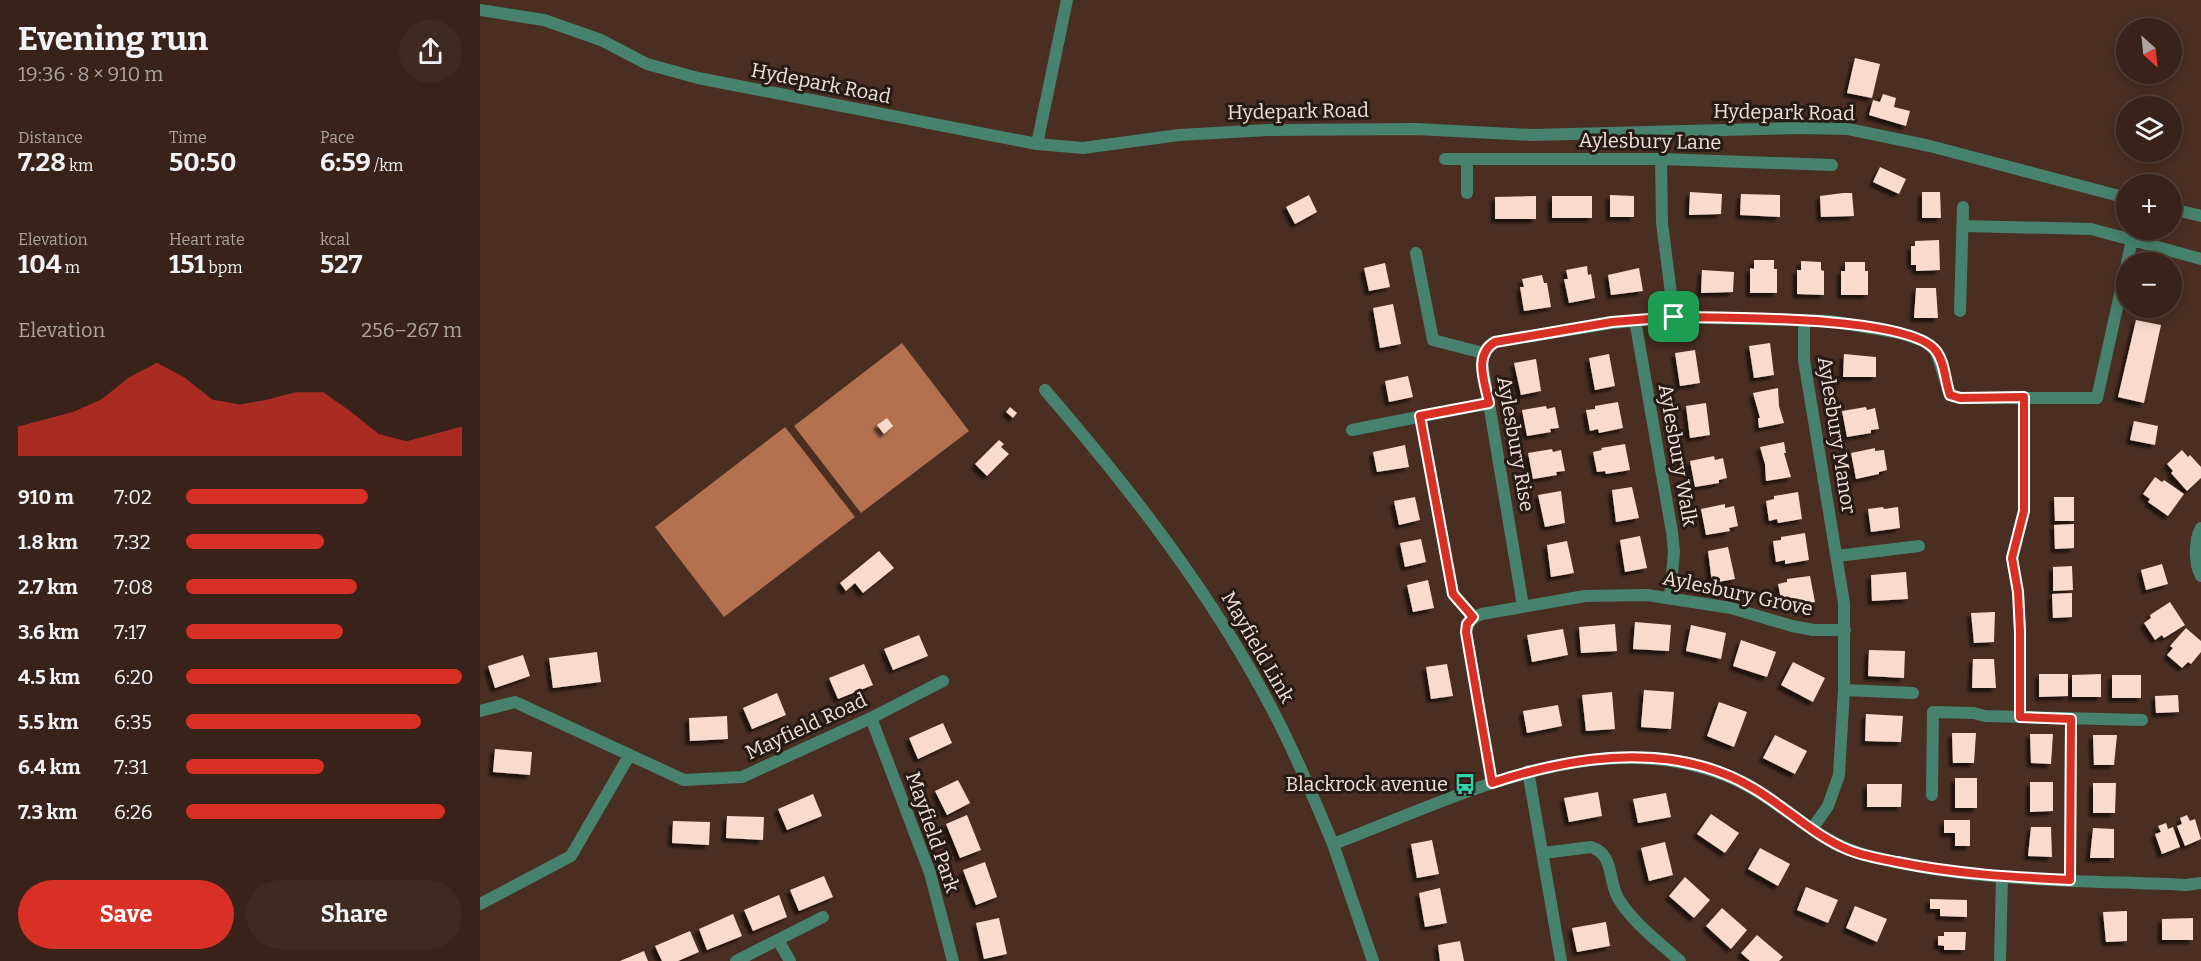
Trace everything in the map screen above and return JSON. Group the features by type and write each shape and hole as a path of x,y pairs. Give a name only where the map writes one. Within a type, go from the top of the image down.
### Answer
{"street":[{"path":"1037,144 1067,0"},
{"name":"Hydepark Road","path":"480,10 544,20 601,40 647,64 698,78 1037,144 1083,148 1179,135 1268,130 1416,129 1532,135 1798,128 1848,129 1930,147 2116,195"},
{"name":"Aylesbury Lane","path":"1445,159 1661,159 1832,165"},
{"path":"1661,159 1662,223 1674,317"},
{"path":"1467,160 1467,193"},
{"path":"1960,311 1962,207"},
{"path":"2182,211 2201,216"},
{"path":"1963,226 2091,229 2116,236"},
{"path":"2020,717 2018,592 2012,558 2024,511 2024,397 2097,399 2132,240 2201,259"},
{"path":"1416,253 1433,340 1483,353"},
{"path":"1420,272 1434,270"},
{"name":"Aylesbury Rise","path":"1523,606 1482,362 1483,353 1495,342 1635,320 1674,317 1830,321 1900,333 1924,341 1936,351 1950,395 1960,398 2024,397"},
{"name":"Aylesbury Walk","path":"1635,320 1672,532 1674,552 1670,597"},
{"name":"Aylesbury Manor","path":"1804,320 1806,378 1837,556 1844,603 1845,630 1839,775 1828,806 1812,829"},
{"name":"Mayfield Link","path":"1045,390 1140,505 1210,603 1274,713 1333,844 1373,961"},
{"path":"1352,430 1489,403"},
{"path":"1420,416 1453,594 1473,617 1467,624 1466,632 1492,783"},
{"path":"2201,528 2196,536 2197,570 2201,576"},
{"path":"1837,556 1919,546"},
{"name":"Aylesbury Grove","path":"1473,617 1523,606 1585,596 1615,594 1670,597 1731,608 1792,627 1845,630"},
{"name":"Mayfield Road","path":"480,711 514,702 684,780 742,777 871,718 943,681"},
{"path":"1844,690 1913,693"},
{"path":"1932,795 1933,712 2142,720"},
{"name":"Mayfield Park","path":"871,718 930,873 953,961"},
{"path":"2070,880 2071,719"},
{"path":"480,904 571,856 628,756"},
{"path":"1333,844 1528,771 1563,764 1630,757 1660,758 1707,769 1750,786 1831,842 1850,851 1972,875 2186,885 2201,883"},
{"path":"1528,771 1561,961"},
{"path":"1543,853 1590,848 1598,850 1604,855 1614,889 1624,906 1680,961"},
{"path":"2000,961 2002,876"},
{"path":"736,961 823,917"},
{"path":"778,940 790,961"}],"shaded area":[{"path":"902,343 969,431 861,513 794,426"},
{"path":"785,427 855,517 724,617 655,527"}],"building":[{"path":"1855,58 1880,64 1872,98 1847,93"},
{"path":"1883,94 1896,98 1894,107 1910,111 1906,126 1869,115 1873,100 1880,102"},
{"path":"1880,167 1906,179 1899,194 1873,182"},
{"path":"1690,192 1722,194 1721,214 1689,215"},
{"path":"1922,192 1940,192 1941,218 1922,218"},
{"path":"1852,193 1854,216 1821,217 1820,196"},
{"path":"1741,194 1780,195 1780,217 1740,215"},
{"path":"1309,195 1317,212 1295,224 1286,207"},
{"path":"1610,195 1634,196 1634,217 1610,217"},
{"path":"1536,196 1536,219 1495,219 1495,197"},
{"path":"1552,196 1592,196 1592,218 1552,218"},
{"path":"1939,240 1940,270 1916,271 1916,265 1911,265 1911,246 1915,246 1915,241"},
{"path":"1754,260 1774,260 1774,269 1777,269 1777,293 1750,293 1750,268 1754,269"},
{"path":"1801,261 1821,262 1821,270 1824,271 1824,295 1797,294 1797,270 1801,270"},
{"path":"1845,262 1865,262 1865,271 1868,271 1868,295 1841,295 1841,271 1845,271"},
{"path":"1385,263 1390,287 1369,291 1364,268"},
{"path":"1587,266 1588,275 1591,274 1595,298 1569,303 1564,279 1568,279 1566,270"},
{"path":"1639,268 1643,291 1611,295 1608,275"},
{"path":"1702,270 1734,272 1733,292 1701,293"},
{"path":"1542,275 1544,283 1547,283 1551,307 1524,311 1520,287 1524,287 1522,279"},
{"path":"1916,288 1936,288 1938,318 1914,318"},
{"path":"1393,304 1401,344 1380,348 1373,308"},
{"path":"2136,320 2161,325 2144,403 2118,397"},
{"path":"1770,343 1774,375 1754,378 1749,346"},
{"path":"1695,350 1700,383 1680,386 1675,353"},
{"path":"1609,354 1615,386 1595,390 1589,358"},
{"path":"1844,354 1876,357 1876,377 1843,377"},
{"path":"1536,359 1541,391 1521,395 1514,363"},
{"path":"1408,376 1413,397 1389,402 1385,381"},
{"path":"1778,388 1779,406 1784,423 1759,428 1758,418 1760,418 1753,393"},
{"path":"1618,402 1623,428 1599,433 1598,429 1590,431 1586,410"},
{"path":"1706,403 1710,435 1690,438 1686,406"},
{"path":"1546,406 1547,409 1555,407 1559,428 1550,429 1551,432 1527,436 1522,410"},
{"path":"1010,407 1017,413 1013,418 1006,412"},
{"path":"1866,407 1867,410 1875,408 1879,429 1871,430 1871,433 1847,437 1842,411"},
{"path":"887,418 893,426 884,434 877,425"},
{"path":"2134,421 2158,426 2155,445 2130,440"},
{"path":"999,440 1004,444 1001,447 1009,454 987,476 975,464"},
{"path":"1784,442 1786,453 1784,453 1791,477 1766,481 1765,464 1760,447"},
{"path":"1625,444 1630,470 1606,474 1605,471 1597,472 1593,452 1602,450 1601,448"},
{"path":"1405,445 1409,467 1377,472 1373,452"},
{"path":"1875,448 1875,451 1884,450 1887,470 1856,479 1851,453"},
{"path":"1552,449 1553,452 1561,450 1565,471 1556,472 1557,475 1533,479 1528,453"},
{"path":"2182,450 2201,467 2201,478 2187,491 2171,473 2173,471 2167,464"},
{"path":"1714,456 1715,460 1723,458 1727,478 1719,480 1719,483 1695,487 1690,461"},
{"path":"2155,477 2162,482 2164,480 2184,494 2168,516 2148,502 2150,499 2143,494"},
{"path":"1632,487 1639,518 1616,522 1612,490"},
{"path":"1561,491 1565,523 1545,527 1538,495"},
{"path":"1798,492 1802,519 1778,523 1777,519 1769,521 1766,501 1774,499 1774,496"},
{"path":"1415,497 1420,520 1399,525 1394,501"},
{"path":"2054,497 2074,497 2074,521 2055,521"},
{"path":"1725,504 1725,508 1734,506 1738,526 1729,528 1730,531 1706,535 1701,509"},
{"path":"1883,507 1884,509 1898,507 1900,528 1871,532 1868,509"},
{"path":"2074,524 2074,548 2055,549 2054,525"},
{"path":"1805,533 1809,560 1785,564 1785,560 1776,562 1773,541 1781,540 1781,537"},
{"path":"1640,536 1647,568 1625,572 1620,540"},
{"path":"1421,539 1426,562 1405,567 1400,543"},
{"path":"1567,541 1574,573 1551,577 1547,545"},
{"path":"1728,547 1735,579 1712,583 1708,551"},
{"path":"879,551 894,568 863,593 855,583 846,591 840,583"},
{"path":"2162,564 2168,584 2146,590 2141,570"},
{"path":"2072,566 2073,590 2053,591 2053,567"},
{"path":"1906,572 1908,599 1872,601 1871,575"},
{"path":"1810,576 1815,602 1791,606 1790,603 1782,604 1778,584 1787,582 1787,579"},
{"path":"1428,580 1434,608 1413,612 1407,585"},
{"path":"2072,593 2072,617 2053,618 2052,594"},
{"path":"2170,602 2185,625 2164,638 2162,635 2155,640 2144,623 2151,618 2150,615"},
{"path":"1995,612 1994,642 1974,643 1971,613"},
{"path":"1635,622 1671,625 1669,651 1633,649"},
{"path":"1615,624 1617,651 1581,653 1579,627"},
{"path":"1691,625 1726,633 1721,659 1686,651"},
{"path":"2186,628 2201,641 2201,652 2191,664 2188,662 2182,668 2167,655 2173,648 2170,646"},
{"path":"1563,629 1568,655 1532,662 1527,635"},
{"path":"919,635 928,656 893,670 884,649"},
{"path":"1741,640 1776,652 1767,677 1733,666"},
{"path":"1869,650 1905,651 1904,678 1868,676"},
{"path":"597,652 601,682 553,688 549,658"},
{"path":"523,655 530,676 495,688 488,666"},
{"path":"1973,659 1994,659 1996,688 1972,688"},
{"path":"1793,662 1825,678 1813,702 1781,685"},
{"path":"864,664 873,685 838,699 829,678"},
{"path":"1447,664 1453,696 1431,699 1426,667"},
{"path":"2039,674 2068,674 2068,696 2039,697"},
{"path":"2101,674 2101,697 2072,697 2072,675"},
{"path":"2112,675 2141,675 2141,698 2112,698"},
{"path":"1644,690 1674,692 1671,729 1641,727"},
{"path":"1612,692 1615,729 1586,731 1582,695"},
{"path":"777,693 786,715 752,729 743,708"},
{"path":"2178,695 2179,712 2156,713 2155,696"},
{"path":"1719,702 1747,712 1734,747 1707,736"},
{"path":"1558,705 1562,726 1527,733 1523,711"},
{"path":"1866,714 1903,716 1901,742 1865,741"},
{"path":"727,716 728,739 690,741 689,718"},
{"path":"943,723 952,743 918,759 909,738"},
{"path":"1952,733 1976,733 1974,763 1953,763"},
{"path":"2030,734 2053,734 2051,764 2031,763"},
{"path":"1775,735 1807,751 1795,774 1763,758"},
{"path":"2093,735 2117,735 2114,765 2094,765"},
{"path":"495,749 532,752 530,775 493,772"},
{"path":"1955,778 1977,778 1977,808 1955,808"},
{"path":"958,780 970,803 947,815 935,791"},
{"path":"2030,782 2053,782 2053,811 2030,812"},
{"path":"2093,783 2116,783 2115,813 2093,813"},
{"path":"1867,784 1902,784 1901,807 1867,807"},
{"path":"1598,792 1602,816 1569,822 1564,798"},
{"path":"1666,793 1671,817 1638,823 1633,799"},
{"path":"813,794 822,816 787,830 778,809"},
{"path":"1711,814 1739,833 1725,853 1697,834"},
{"path":"967,815 981,850 960,858 946,824"},
{"path":"2187,815 2190,821 2195,819 2201,839 2185,846 2177,826 2182,824 2180,818"},
{"path":"727,816 764,817 763,840 726,838"},
{"path":"1944,820 1970,820 1970,846 1955,846 1955,833 1944,833"},
{"path":"673,821 710,822 709,845 672,843"},
{"path":"2166,823 2168,829 2173,827 2180,847 2162,854 2155,834 2161,832 2158,826"},
{"path":"2031,827 2051,827 2052,857 2028,856"},
{"path":"2093,828 2114,829 2114,858 2090,858"},
{"path":"1432,840 1439,874 1417,878 1411,844"},
{"path":"1665,842 1673,875 1649,881 1641,848"},
{"path":"1760,848 1790,864 1778,886 1748,869"},
{"path":"985,862 997,897 976,905 963,870"},
{"path":"824,876 833,897 799,911 790,890"},
{"path":"1685,877 1710,900 1694,918 1669,896"},
{"path":"1806,887 1838,900 1828,923 1797,910"},
{"path":"1440,888 1447,923 1425,927 1419,893"},
{"path":"779,895 787,917 753,931 744,910"},
{"path":"1930,899 1967,900 1967,917 1940,916 1940,909 1930,909"},
{"path":"1855,906 1887,919 1877,942 1846,928"},
{"path":"1722,908 1747,930 1731,949 1706,926"},
{"path":"2127,911 2127,941 2106,942 2103,912"},
{"path":"733,914 742,936 707,950 699,929"},
{"path":"999,918 1007,954 984,959 976,923"},
{"path":"2193,918 2193,940 2162,940 2162,919"},
{"path":"1606,922 1610,946 1577,952 1572,928"},
{"path":"690,931 699,952 678,961 662,961 655,946"},
{"path":"1944,932 1966,932 1965,950 1944,950 1944,946 1938,945 1938,936 1944,936"},
{"path":"1757,935 1783,957 1779,961 1750,961 1741,953"},
{"path":"1460,941 1464,961 1440,961 1438,945"},
{"path":"644,951 648,961 620,961"}],"place":[{"name":"Blackrock avenue","path":"1465,784"}],"route":[{"path":"1674,317 1830,321 1900,333 1924,341 1936,351 1950,395 1960,398 2024,397 2024,511 2012,558 2018,592 2020,717 2071,719 2070,880 1972,875 1850,851 1831,842 1750,786 1707,769 1660,758 1630,757 1563,764 1528,771 1492,783 1466,632 1467,624 1473,617 1453,594 1420,416 1489,403 1482,362 1483,353 1495,342 1612,322 1674,317"}]}
